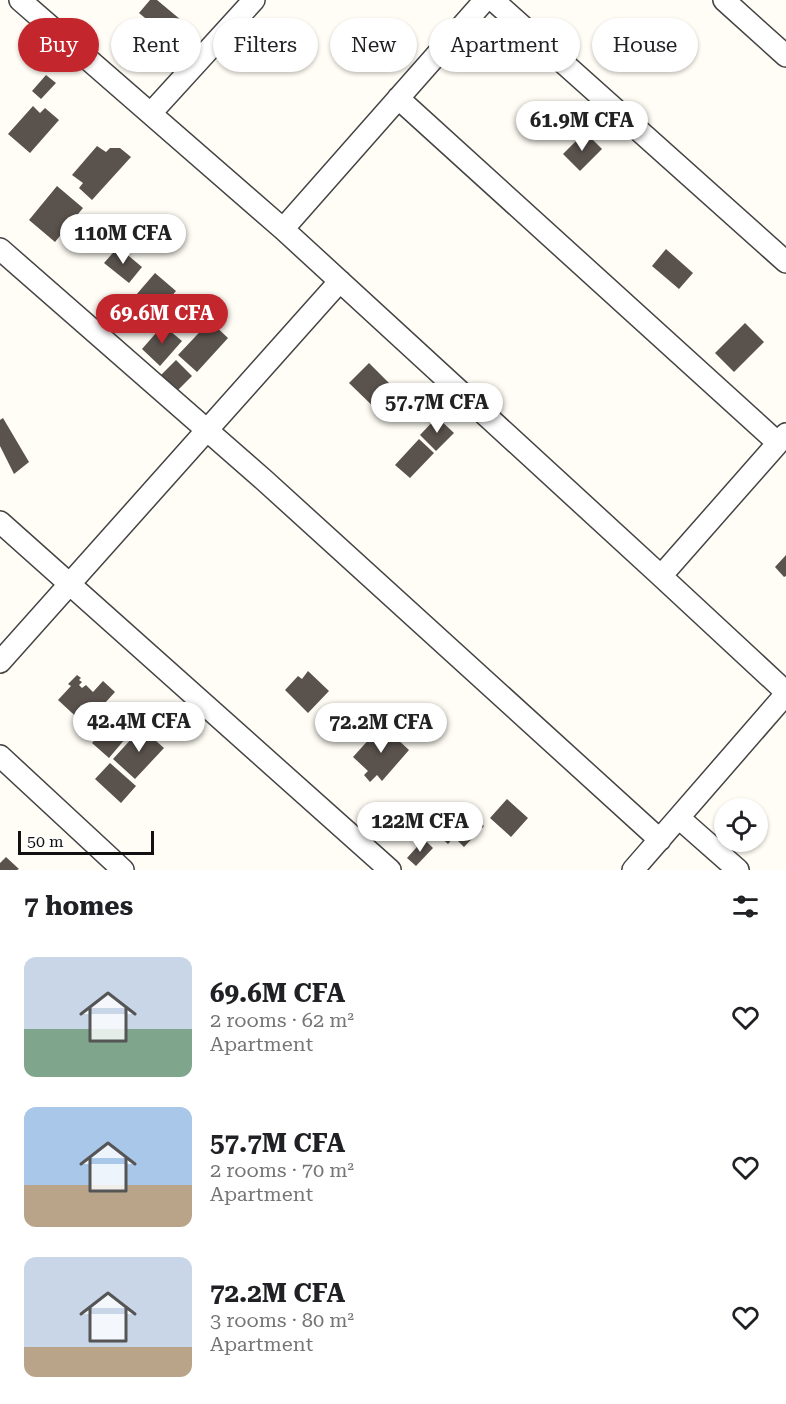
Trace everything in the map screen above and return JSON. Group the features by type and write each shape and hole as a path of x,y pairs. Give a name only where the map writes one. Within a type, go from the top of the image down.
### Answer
{"street":[{"path":"20,0 283,229 786,693 633,870"},
{"path":"151,113 254,0"},
{"path":"283,229 485,0"},
{"path":"492,0 786,262"},
{"path":"724,0 786,56"},
{"path":"398,98 782,439 661,576"},
{"path":"0,249 273,488 660,840"},
{"path":"0,662 340,281"},
{"path":"0,522 390,870"},
{"path":"0,756 123,870"},
{"path":"680,818 738,870"}],"building":[{"path":"150,0 157,0 179,18 145,18 139,13"},
{"path":"46,75 56,83 41,99 32,91"},
{"path":"33,106 40,113 45,108 59,120 30,153 8,134"},
{"path":"585,132 602,149 580,171 563,154"},
{"path":"97,146 106,152 110,148 120,148 131,157 92,200 79,188 83,183 72,175"},
{"path":"57,186 83,208 55,242 29,220"},
{"path":"118,247 142,267 129,283 104,263"},
{"path":"666,249 693,273 679,289 652,266"},
{"path":"155,273 176,291 157,313 136,295"},
{"path":"210,321 228,338 197,372 178,355"},
{"path":"745,323 764,342 734,372 715,353"},
{"path":"163,325 182,341 160,366 142,349"},
{"path":"176,360 192,376 175,393 159,377"},
{"path":"369,363 404,398 385,418 349,383"},
{"path":"437,417 454,433 436,451 420,435"},
{"path":"3,418 29,462 14,474 0,446 0,420"},
{"path":"419,439 434,453 410,478 395,465"},
{"path":"786,555 786,576 784,577 775,567"},
{"path":"308,671 329,691 308,713 285,690 298,676 302,679"},
{"path":"77,675 81,678 79,680 82,682 79,685 82,688 86,685 93,692 103,681 115,692 85,725 58,700 71,686 68,684"},
{"path":"109,724 125,739 109,758 92,743"},
{"path":"382,725 409,750 382,781 377,775 370,782 364,775 368,771 353,757"},
{"path":"143,726 157,738 155,740 164,748 135,779 113,759"},
{"path":"110,763 136,786 121,803 95,779"},
{"path":"507,799 528,818 511,837 490,818"},
{"path":"461,804 484,826 464,847 454,837 448,844 435,832"},
{"path":"424,839 433,848 416,866 407,858"},
{"path":"6,857 19,869 0,870 0,863"}]}
